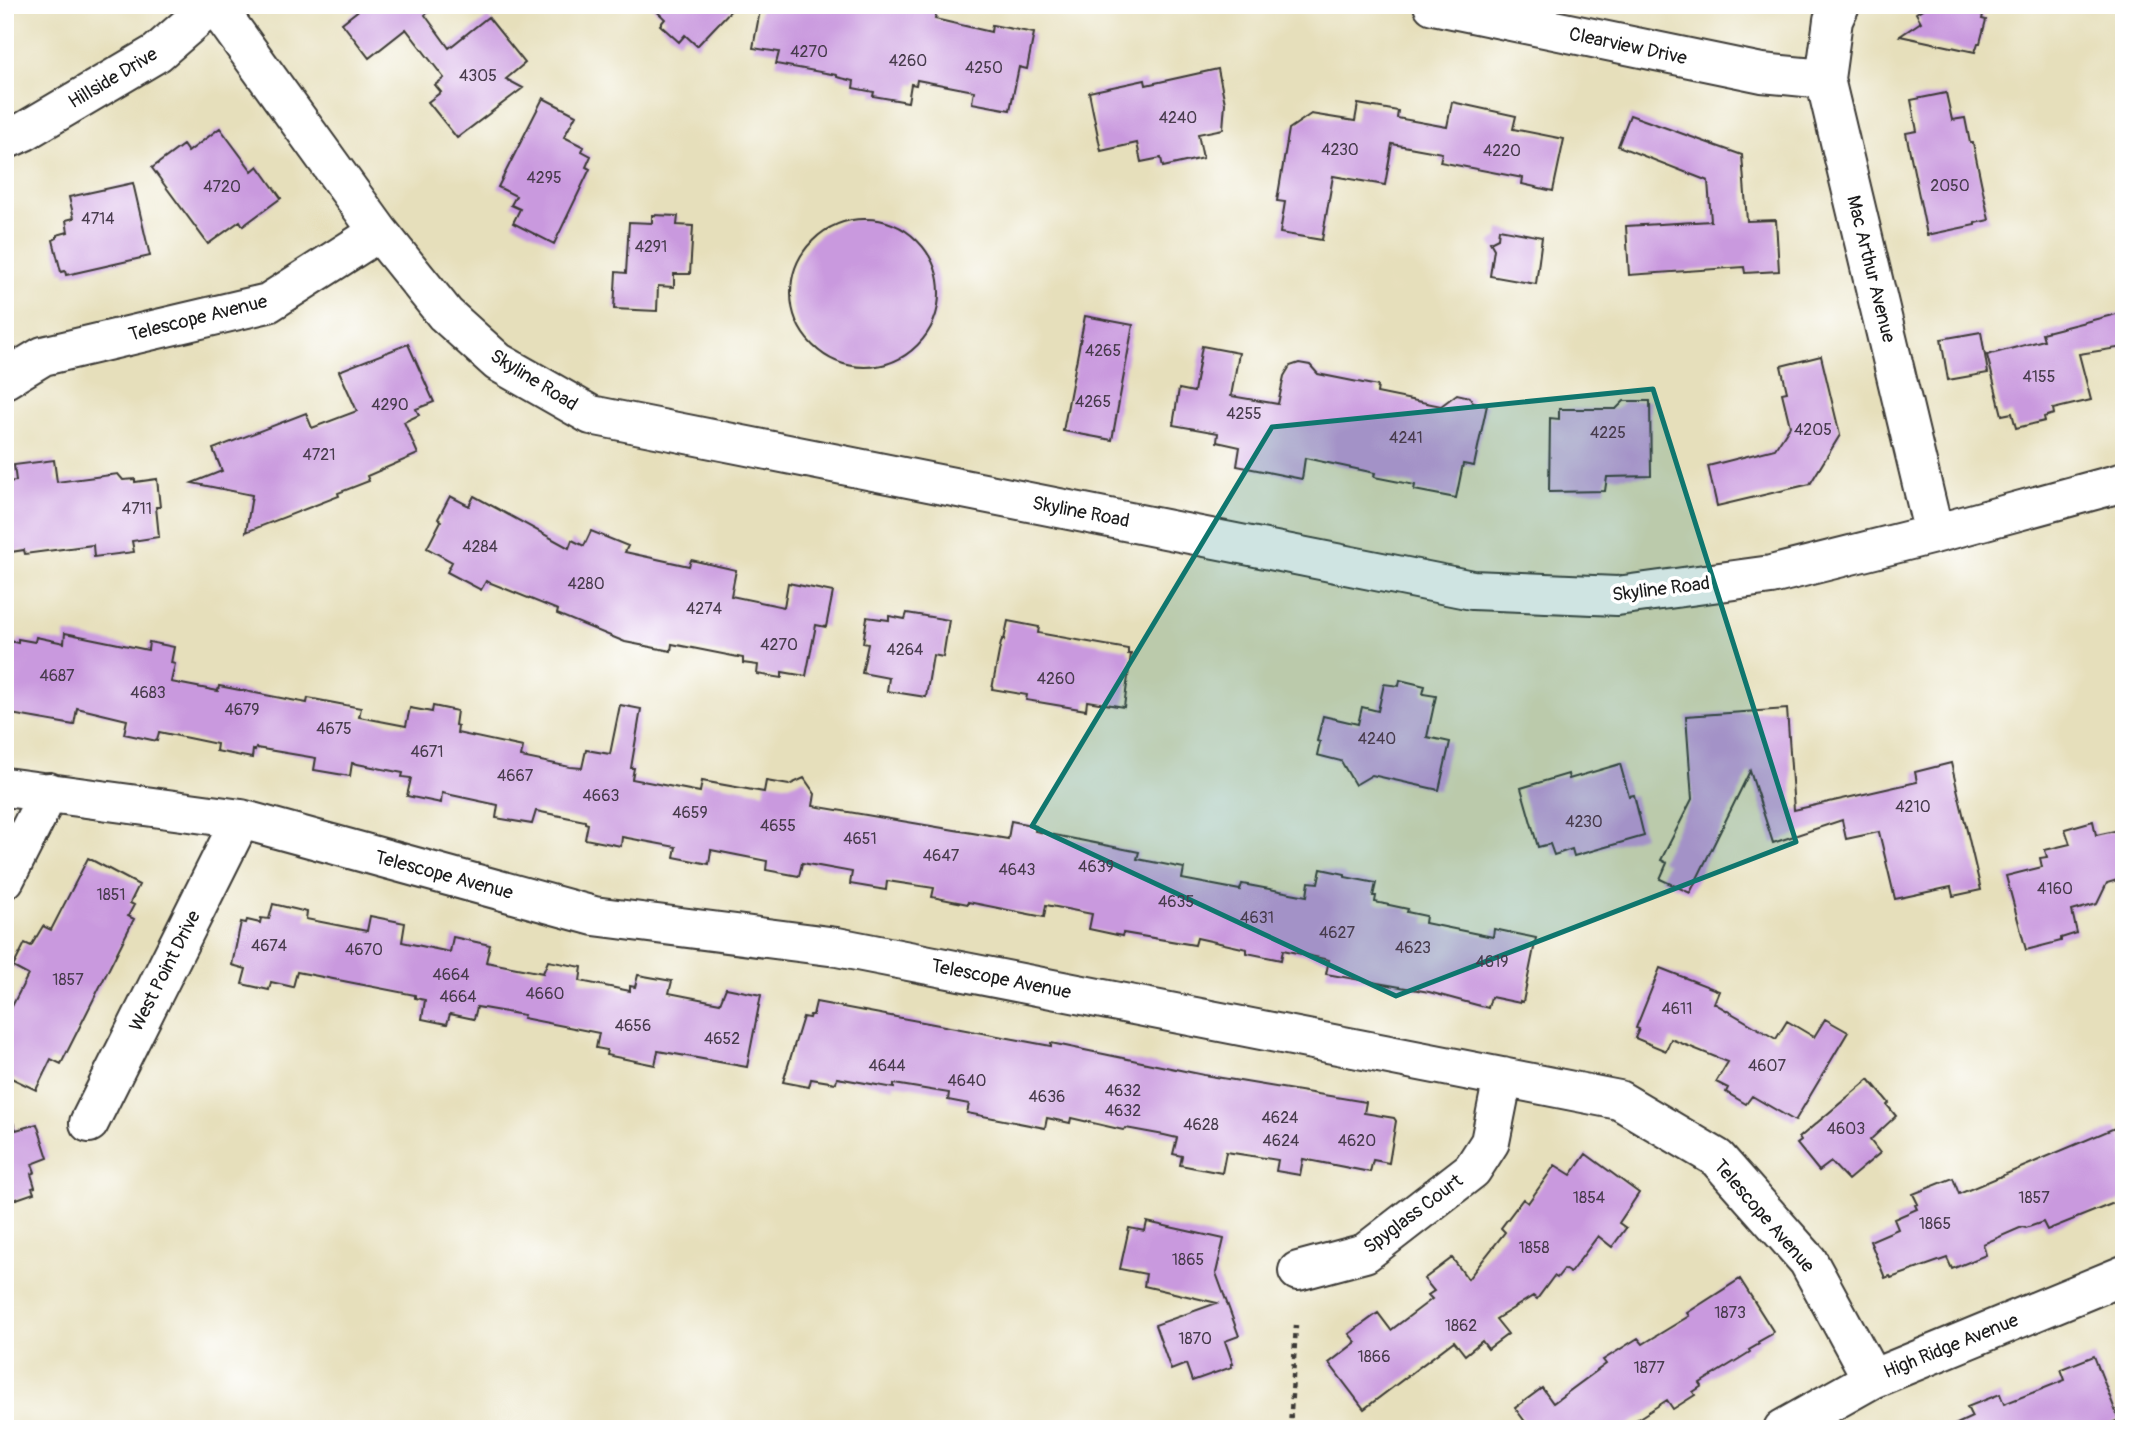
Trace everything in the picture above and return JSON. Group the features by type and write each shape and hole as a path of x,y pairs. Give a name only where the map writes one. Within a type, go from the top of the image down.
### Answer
{"street":[{"name":"Hillside Drive","path":"5,140 25,131 157,53 214,5"},
{"name":"Skyline Road","path":"214,5 379,232 445,314 498,362 591,415 1472,590 1617,596 1771,575 2124,482"},
{"name":"Clearview Drive","path":"1433,5 1762,73 1825,79"},
{"name":"Mac Arthur Avenue","path":"1840,5 1833,20 1825,79 1934,534"},
{"name":"Telescope Avenue","path":"5,379 43,356 268,303 379,232"},
{"name":"Telescope Avenue","path":"5,787 241,819 594,916 837,947 1619,1100 1717,1158 1808,1261 1871,1379"},
{"path":"5,879 49,792"},
{"name":"West Point Drive","path":"89,1123 241,819"},
{"name":"Spyglass Court","path":"1298,1271 1365,1253 1472,1170 1490,1142 1503,1077"},
{"name":"High Ridge Avenue","path":"1783,1429 1871,1379 2124,1275"}],"path":[{"path":"1290,1429 1296,1325"}],"highlighted area":[{"path":"1653,389 1796,842 1396,996 1032,826 1272,427"}],"building":[{"path":"365,5 437,5 425,15 449,48 488,17 525,63 506,79 523,88 457,138 428,102 441,92 435,85 444,78 406,29 369,58 342,23"},
{"path":"650,5 736,5 697,46 685,35 679,42 660,25 665,19"},
{"path":"761,5 938,5 935,19 991,32 992,25 1034,33 1027,69 1019,67 1010,110 972,103 974,91 917,80 916,85 911,84 908,102 873,96 874,92 853,88 854,81 837,75 776,64 779,52 753,48"},
{"path":"1929,5 1952,5 1983,15 1982,19 1986,20 1975,52 1900,36 1921,22 1916,13"},
{"path":"1218,69 1225,103 1223,129 1198,134 1203,158 1163,167 1161,158 1141,162 1137,143 1101,151 1089,92 1145,80 1146,85"},
{"path":"1946,93 1952,120 1965,118 1989,220 1927,235 1906,133 1917,131 1911,100"},
{"path":"543,98 576,115 564,137 584,147 582,151 591,156 586,167 590,169 554,244 513,223 520,209 511,205 516,196 498,187"},
{"path":"1452,102 1516,116 1513,129 1564,139 1553,191 1522,184 1523,178 1440,162 1442,153 1392,144 1385,185 1333,176 1322,240 1280,233 1285,202 1277,201 1289,129 1311,114 1355,121 1358,104 1398,111 1397,118 1447,127"},
{"path":"1630,115 1742,155 1747,221 1776,220 1779,271 1745,273 1744,267 1629,275 1626,226 1711,221 1708,181 1618,146"},
{"path":"220,128 252,171 258,166 281,198 243,226 240,221 208,244 152,168 183,145 188,152"},
{"path":"133,183 150,256 66,275 65,271 61,272 53,240 57,235 68,232 66,220 74,218 69,197"},
{"path":"652,215 678,216 677,225 693,226 690,274 674,274 674,287 658,286 657,311 614,309 616,272 626,273 629,222 652,223"},
{"path":"865,219 893,224 918,240 934,265 939,293 934,321 918,346 893,362 865,367 837,362 812,346 796,321 791,293 796,265 812,240 837,224"},
{"path":"1499,229 1542,237 1536,284 1490,276 1494,249 1490,242 1498,238"},
{"path":"2124,312 2124,347 2079,354 2091,400 2053,409 2054,414 2044,417 2045,421 2016,428 2012,413 2002,415 1987,355 2044,340 2042,333"},
{"path":"1085,316 1133,325 1112,440 1063,431"},
{"path":"1981,332 1988,373 1948,380 1941,339"},
{"path":"408,344 434,402 416,409 419,415 404,422 418,454 367,476 369,481 338,493 339,496 246,532 252,495 192,483 222,471 213,449 306,413 312,428 357,411 339,371"},
{"path":"1202,346 1239,353 1231,396 1278,404 1284,376 1290,366 1299,363 1310,365 1318,374 1378,386 1377,393 1441,406 1457,394 1470,397 1473,403 1487,405 1474,466 1463,464 1456,498 1414,490 1415,485 1374,477 1375,473 1305,458 1302,479 1237,466 1240,447 1217,442 1218,433 1173,425 1179,389 1194,392"},
{"path":"1821,356 1840,435 1810,484 1717,506 1708,466 1775,449 1790,426 1782,393 1787,392 1781,366"},
{"path":"1624,401 1650,401 1651,476 1607,477 1605,491 1549,492 1550,418 1559,419 1559,409 1616,409"},
{"path":"54,460 57,482 118,474 123,480 135,479 135,482 157,479 159,537 132,541 134,552 94,557 93,545 25,554 24,550 5,553 5,482 16,481 14,465"},
{"path":"450,496 469,506 474,496 569,548 572,540 584,546 591,531 628,546 625,552 689,566 691,560 736,570 731,596 784,607 788,583 833,592 826,627 816,625 806,676 782,672 782,678 757,674 758,665 743,663 743,658 672,644 671,651 625,642 557,614 558,610 486,581 481,590 447,572 452,562 427,548"},
{"path":"907,613 949,620 943,657 933,655 926,697 887,691 889,678 862,673 868,644 863,643 867,617 889,620 889,616 905,619"},
{"path":"1008,621 1039,627 1038,633 1128,649 1128,654 1131,654 1124,707 1087,701 1086,710 1026,700 1027,695 992,689"},
{"path":"65,633 148,650 149,642 174,647 171,663 175,664 171,682 218,691 219,686 307,703 308,698 361,708 359,717 406,726 410,708 432,712 433,706 457,711 457,733 523,747 521,757 570,767 582,768 586,750 610,754 620,705 641,709 631,768 634,768 632,779 700,792 702,781 764,792 766,781 789,785 804,778 815,794 813,806 1008,839 1011,821 1036,826 1035,831 1139,852 1137,859 1184,868 1182,879 1240,890 1242,884 1307,896 1309,882 1318,883 1321,869 1345,874 1345,877 1376,883 1373,896 1376,896 1375,902 1426,916 1425,923 1493,937 1494,929 1536,938 1523,1002 1491,997 1488,1008 1429,992 1326,974 1329,960 1283,950 1281,960 1197,938 1195,945 1123,933 1122,936 1089,929 1092,914 1046,905 1044,917 932,897 934,888 887,881 886,890 850,884 852,872 802,863 799,876 766,870 767,861 711,850 709,864 674,857 676,847 622,837 621,846 585,839 588,824 585,821 536,811 532,824 496,818 498,805 442,793 441,803 407,796 411,778 402,777 403,773 352,763 350,776 314,770 316,758 256,748 252,758 216,751 217,744 159,732 157,741 124,734 127,720 77,708 74,725 5,713 5,640 18,643 18,639 35,642 36,637 64,643"},
{"path":"1400,680 1425,686 1423,694 1436,696 1427,737 1450,742 1439,790 1372,775 1355,785 1341,761 1317,755 1320,742 1317,741 1323,716 1358,724 1362,707 1378,711 1384,684 1399,686"},
{"path":"1787,709 1794,810 1917,782 1915,772 1951,763 1981,890 1953,896 1951,887 1895,899 1879,832 1846,839 1842,820 1773,843 1750,771 1690,893 1660,879 1667,863 1661,860 1692,799 1686,716"},
{"path":"1620,764 1629,796 1634,795 1644,836 1574,856 1572,849 1554,855 1550,844 1538,847 1521,788 1568,774 1569,779"},
{"path":"2093,821 2096,835 2124,829 2124,878 2107,883 2097,904 2072,911 2077,933 2061,938 2061,941 2026,950 2006,876 2042,867 2040,858 2047,857 2045,850 2070,844 2065,829"},
{"path":"88,858 139,885 130,903 134,905 128,916 134,919 61,1064 51,1059 36,1090 5,1075 5,1020 28,975 13,967 25,943 31,946 43,926 51,930"},
{"path":"273,904 307,912 306,919 367,931 370,916 405,923 402,942 450,952 453,937 490,945 486,962 543,973 548,961 582,967 580,981 630,991 630,986 635,987 638,975 672,981 669,993 720,1003 726,988 761,995 747,1067 658,1051 655,1065 606,1055 607,1050 596,1048 599,1033 477,1007 474,1019 450,1014 447,1024 422,1019 425,1000 415,998 415,995 297,972 293,987 271,982 269,990 242,984 246,969 232,965 241,922 246,923 247,920 260,923 261,918 269,919"},
{"path":"1660,968 1719,991 1714,1003 1776,1039 1787,1021 1814,1037 1825,1019 1848,1032 1795,1121 1752,1096 1746,1104 1726,1092 1728,1088 1716,1082 1728,1062 1671,1039 1666,1051 1635,1038 1639,1029 1636,1028"},
{"path":"816,1002 1051,1046 1051,1043 1204,1075 1366,1102 1364,1113 1394,1118 1396,1121 1389,1163 1373,1160 1370,1172 1303,1159 1300,1175 1276,1171 1278,1160 1226,1152 1222,1173 1180,1165 1182,1156 1173,1154 1177,1138 1164,1135 1126,1128 1123,1130 1071,1118 1070,1123 1047,1118 1045,1128 967,1113 969,1104 948,1100 949,1093 894,1084 894,1088 837,1078 836,1083 811,1079 809,1087 783,1082 803,1017 809,1018 813,1015"},
{"path":"1869,1079 1896,1116 1870,1140 1880,1153 1848,1180 1831,1162 1819,1171 1797,1144 1801,1141 1799,1138"},
{"path":"9,1111 16,1130 37,1124 48,1158 32,1164 35,1172 31,1174 34,1193 5,1203 5,1112"},
{"path":"2117,1127 2124,1144 2124,1199 2047,1230 2043,1222 2022,1227 1983,1244 1986,1255 1952,1269 1947,1258 1885,1278 1870,1241 1898,1229 1894,1219 1917,1209 1915,1205 1918,1204 1913,1194 1953,1178 1959,1194"},
{"path":"1586,1154 1639,1193 1619,1223 1626,1228 1612,1247 1598,1236 1570,1273 1564,1269 1557,1278 1554,1276 1537,1299 1533,1296 1496,1319 1508,1334 1488,1349 1482,1341 1465,1355 1454,1341 1364,1409 1329,1363 1356,1342 1349,1334 1378,1313 1391,1330 1432,1299 1428,1295 1434,1291 1424,1279 1452,1258 1468,1279 1505,1232 1501,1228 1523,1199 1528,1203 1555,1165 1571,1175"},
{"path":"1147,1222 1224,1239 1216,1273 1239,1336 1225,1341 1232,1367 1192,1381 1186,1364 1171,1370 1155,1325 1217,1303 1144,1286 1146,1274 1120,1269 1129,1228 1145,1231"},
{"path":"1740,1279 1773,1331 1772,1334 1758,1342 1750,1352 1700,1383 1702,1386 1693,1392 1695,1395 1673,1409 1667,1400 1622,1429 1519,1429 1526,1423 1515,1408 1542,1388 1553,1403 1606,1364 1603,1360 1638,1338 1643,1344 1689,1316 1687,1313"},
{"path":"2094,1356 2119,1420 2097,1429 1946,1429 1972,1417 1967,1407 2000,1394 2004,1404 2065,1380 2061,1369"}]}
